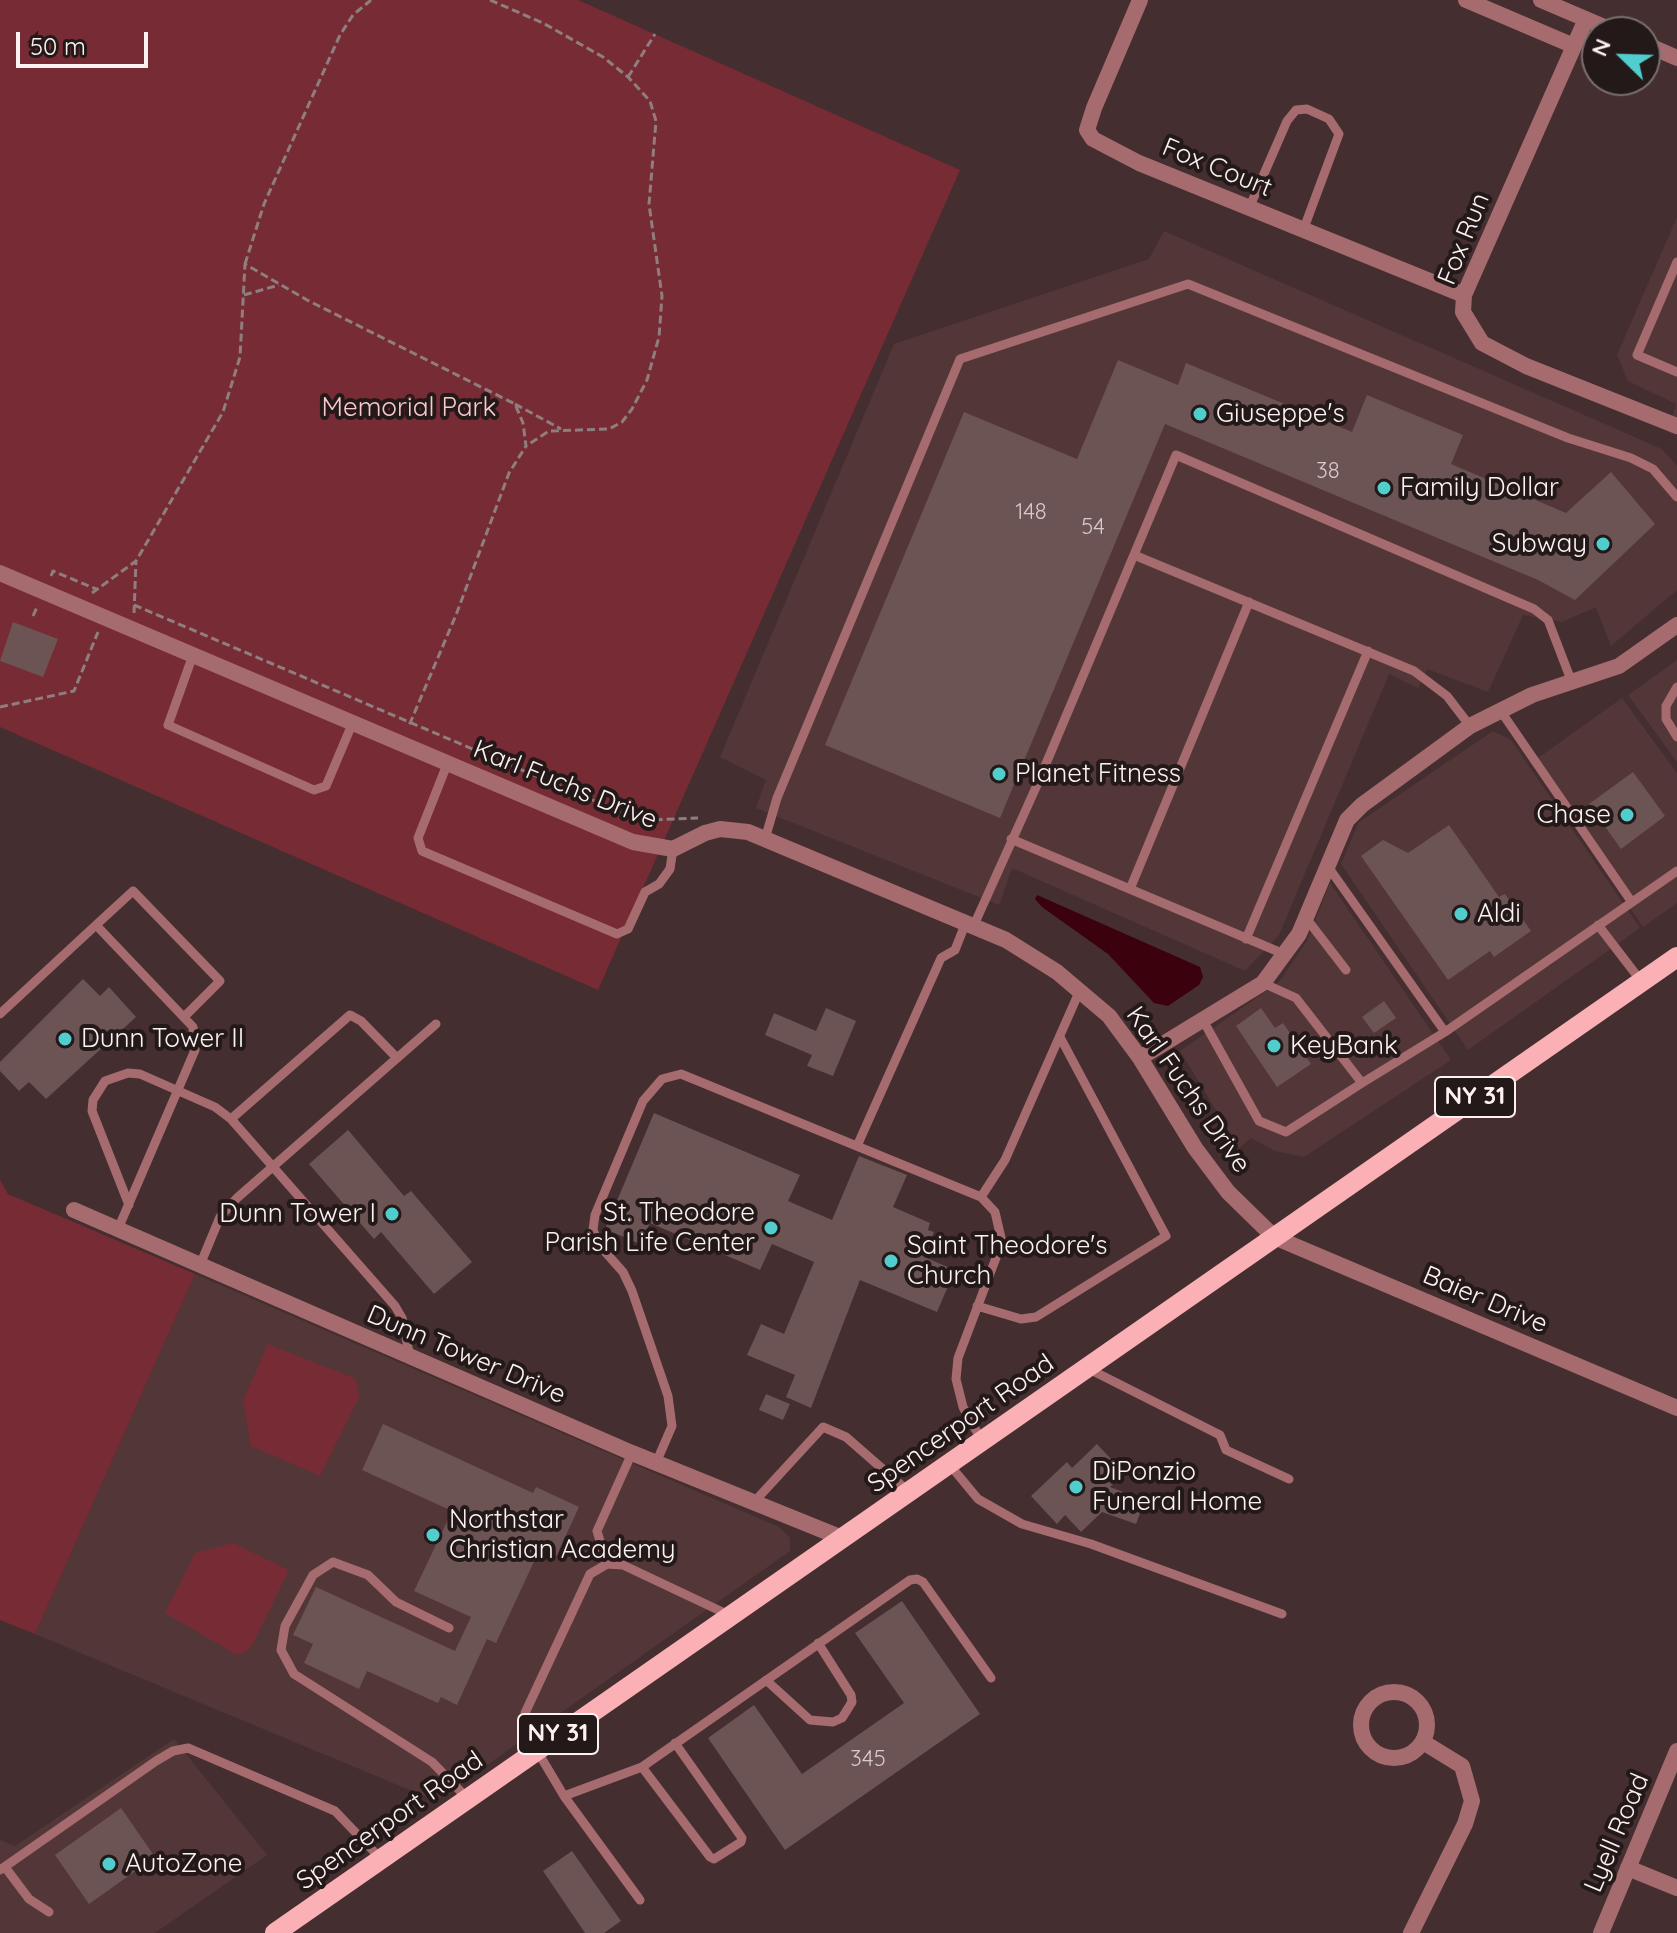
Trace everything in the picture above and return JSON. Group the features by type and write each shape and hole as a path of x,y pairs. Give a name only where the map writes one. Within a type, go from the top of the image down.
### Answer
{"main road":[{"name":"Spencerport Road","path":"275,1933 299,1922 381,1859 536,1749 1677,957"}],"street":[{"name":"Fox Court","path":"1140,0 1087,130 1093,139 1110,150 1464,295"},
{"path":"1466,0 1574,46"},
{"path":"1541,0 1581,17"},
{"name":"Fox Run","path":"1581,30 1464,295 1463,312 1482,343 1526,366 1677,426"},
{"name":"Karl Fuchs Drive","path":"2,578 77,605 633,842 673,849 705,833 733,829 765,839 970,924 1032,954 1109,1016 1140,1058 1195,1148 1228,1192 1274,1237"},
{"path":"1140,1058 1204,1022 1263,983 1306,918 1347,820 1362,805 1470,726 1571,680 1619,666 1677,625"},
{"name":"Dunn Tower Drive","path":"74,1210 632,1453 842,1538"},
{"name":"Baier Drive","path":"1274,1237 1677,1408"},
{"path":"1384,1694 1407,1694 1423,1709 1427,1720 1423,1742 1408,1756 1387,1758 1377,1754 1364,1738 1362,1717 1367,1708 1384,1694"},
{"path":"1411,1933 1465,1824 1472,1801 1462,1766 1423,1742"},
{"name":"Lyell Road","path":"1601,1933 1677,1751"},
{"path":"1628,1868 1677,1888"}],"lane":[{"path":"1250,206 1287,121 1296,110 1307,109 1329,119 1339,134 1304,228"},
{"path":"1677,262 1637,355 1677,372"},
{"path":"765,839 777,798 960,359 1188,284 1568,438 1631,458 1653,469 1677,497"},
{"path":"857,1146 941,958 955,950 970,924 1037,785 1176,455 1534,609 1548,620 1571,680"},
{"path":"1134,555 1368,651 1428,680 1447,696 1470,726"},
{"path":"1130,889 1249,602"},
{"path":"1246,939 1368,651"},
{"path":"193,655 168,725 314,790 326,786 353,722"},
{"path":"1677,687 1666,706 1666,719 1677,737"},
{"path":"1666,719 1677,706"},
{"path":"1500,710 1631,901"},
{"path":"448,762 418,838 422,851 617,934 628,929 645,892 659,884 670,869 673,849"},
{"path":"1011,839 1284,954"},
{"path":"1329,868 1445,1032"},
{"path":"1204,1022 1259,1121 1286,1132 1445,1032 1677,871"},
{"path":"0,1014 133,891 220,981 185,1016"},
{"path":"1306,918 1346,970"},
{"path":"96,925 185,1016 197,1038 118,1229"},
{"path":"1598,925 1641,981"},
{"path":"1263,983 1296,998 1362,1083"},
{"path":"981,1197 1005,1160 1080,990"},
{"path":"231,1119 350,1015 361,1021 397,1058"},
{"path":"200,1265 220,1217 272,1167 436,1024"},
{"path":"977,1306 1021,1319 1036,1317 1166,1236 1060,1037"},
{"path":"129,1205 94,1124 93,1100 105,1081 128,1073 177,1090 215,1107 231,1119 395,1306 402,1318 410,1357"},
{"path":"656,1463 672,1426 668,1396 632,1291 623,1272 599,1245 593,1230 595,1215 643,1101 662,1079 681,1074 981,1197 995,1212 1002,1242 958,1358 956,1379 963,1407 982,1441"},
{"path":"1087,1368 1220,1435 1226,1450 1289,1479"},
{"path":"755,1501 823,1427 846,1437 909,1492"},
{"path":"607,1564 597,1531 632,1453"},
{"path":"949,1464 978,1499 1022,1524 1091,1544 1282,1614"},
{"path":"449,1628 396,1602 368,1575 333,1562 313,1575 285,1626 281,1650 294,1674 432,1762 468,1799"},
{"path":"640,1900 564,1796 536,1749 525,1713 590,1574 607,1564 623,1565 731,1616"},
{"path":"564,1796 642,1767 818,1643 917,1579 991,1678"},
{"path":"766,1680 810,1720 833,1722 842,1718 852,1702 851,1695 818,1643"},
{"path":"642,1767 710,1857 714,1859 741,1842 742,1838 675,1743"},
{"path":"49,1912 29,1899 2,1869 156,1761 173,1751 188,1748 335,1811 381,1859"}],"path":[{"path":"77,605 136,561 223,412 234,385 240,357 245,264 260,214 340,35 353,15 371,0"},
{"path":"401,742 456,615 509,473 526,446 549,431 593,432 622,422 647,380 657,348 661,278 649,204 656,121 650,101 628,77 580,42 490,0"},
{"path":"628,77 655,34"},
{"path":"245,264 280,285 561,429"},
{"path":"244,295 280,285"},
{"path":"515,404 526,446"},
{"path":"134,618 136,561"},
{"path":"48,584 53,571 97,590"},
{"path":"33,616 39,601"},
{"path":"134,605 411,720 623,813 658,820 697,817 705,833"},
{"path":"0,707 74,691 100,627"}],"shaded area":[{"path":"1677,217 1677,436 1668,432 1676,404 1628,381 1617,355"},
{"path":"1164,231 1662,449 1677,466 1677,590 1611,646 1596,607 1562,622 1523,615 1488,692 1427,669 1418,688 1389,674 1279,935 1245,971 1012,868 999,905 756,808 766,780 720,757 894,344 1149,259"},
{"path":"1677,660 1677,762 1628,695"},
{"path":"1622,698 1677,773 1677,903 1643,927 1531,763"},
{"path":"1493,731 1511,740 1640,928 1468,1050 1341,864 1359,822"},
{"path":"1330,883 1451,1060 1304,1157 1275,1151 1251,1138 1239,1148 1180,1051 1279,982 1307,941"},
{"path":"1037,895 1200,967 1203,977 1199,985 1168,1006 1154,1003 1108,954 1042,907 1035,899"},
{"name":"Northstar Christian Academy","path":"195,1274 779,1527 790,1538 790,1551 436,1801 35,1634"},
{"path":"174,1739 267,1855 155,1933 0,1933 0,1840 15,1846"}],"green space":[{"name":"Memorial Park","path":"0,0 578,0 960,170 598,990 0,727"},
{"path":"0,1180 8,1194 195,1274 35,1634 0,1620"},
{"path":"268,1344 356,1379 359,1397 320,1476 251,1446 243,1401"},
{"path":"233,1543 289,1570 251,1648 237,1655 165,1613 195,1553"}],"building":[{"path":"1118,360 1178,385 1186,363 1352,432 1367,395 1463,435 1451,464 1566,513 1611,472 1655,524 1575,600 1538,580 1165,424 1000,818 825,745 964,412 1077,459"},
{"path":"13,622 58,639 43,677 0,661"},
{"path":"1633,772 1665,816 1621,849 1589,804"},
{"name":"Aldi","path":"1449,825 1499,897 1505,894 1531,931 1494,957 1490,951 1448,980 1361,856 1383,840 1408,853"},
{"name":"Dunn Tower II","path":"83,979 100,996 109,987 136,1017 46,1099 29,1082 19,1091 0,1071 0,1062"},
{"path":"1384,1001 1396,1018 1374,1033 1362,1017"},
{"path":"826,1008 856,1021 833,1076 807,1066 812,1055 765,1035 774,1013 816,1031"},
{"name":"KeyBank","path":"1261,1008 1275,1028 1283,1023 1311,1064 1277,1087 1236,1026"},
{"name":"St. Theodore Parish Life Center","path":"654,1113 800,1175 788,1201 832,1220 859,1156 907,1175 893,1207 930,1223 928,1230 934,1232 924,1257 955,1270 937,1312 860,1280 811,1408 786,1397 795,1375 747,1355 761,1324 784,1334 814,1262 772,1244 760,1270 650,1223 640,1244 605,1229"},
{"name":"Dunn Tower I","path":"348,1130 404,1196 411,1191 472,1262 434,1294 381,1232 374,1239 309,1164"},
{"path":"766,1394 790,1404 783,1420 759,1410"},
{"name":"Northstar Christian Academy","path":"383,1424 533,1493 536,1487 579,1507 554,1561 538,1553 496,1643 487,1639 457,1705 441,1697 438,1703 367,1671 359,1689 304,1663 313,1644 293,1635 316,1587 455,1651 471,1617 414,1591 452,1511 362,1470"},
{"path":"1097,1444 1124,1473 1110,1487 1145,1500 1136,1524 1102,1512 1081,1532 1065,1515 1057,1524 1031,1496 1067,1462 1072,1468"},
{"path":"902,1601 980,1714 785,1850 708,1738 754,1705 802,1774 904,1703 855,1633"},
{"path":"121,1808 155,1857 89,1904 55,1855"},
{"path":"572,1851 621,1921 604,1933 585,1933 543,1871"}],"place":[{"name":"Giuseppe's","path":"1200,414"},
{"name":"Family Dollar","path":"1384,488"},
{"name":"Subway","path":"1603,544"},
{"name":"Planet Fitness","path":"999,774"},
{"name":"Chase","path":"1627,815"},
{"name":"Aldi","path":"1461,914"},
{"name":"Dunn Tower II","path":"65,1039"},
{"name":"KeyBank","path":"1274,1046"},
{"name":"Dunn Tower I","path":"392,1214"},
{"name":"St. Theodore Parish Life Center","path":"771,1228"},
{"name":"Saint Theodore's Church","path":"891,1261"},
{"name":"DiPonzio Funeral Home","path":"1076,1487"},
{"name":"Northstar Christian Academy","path":"433,1535"},
{"name":"AutoZone","path":"109,1864"}]}
